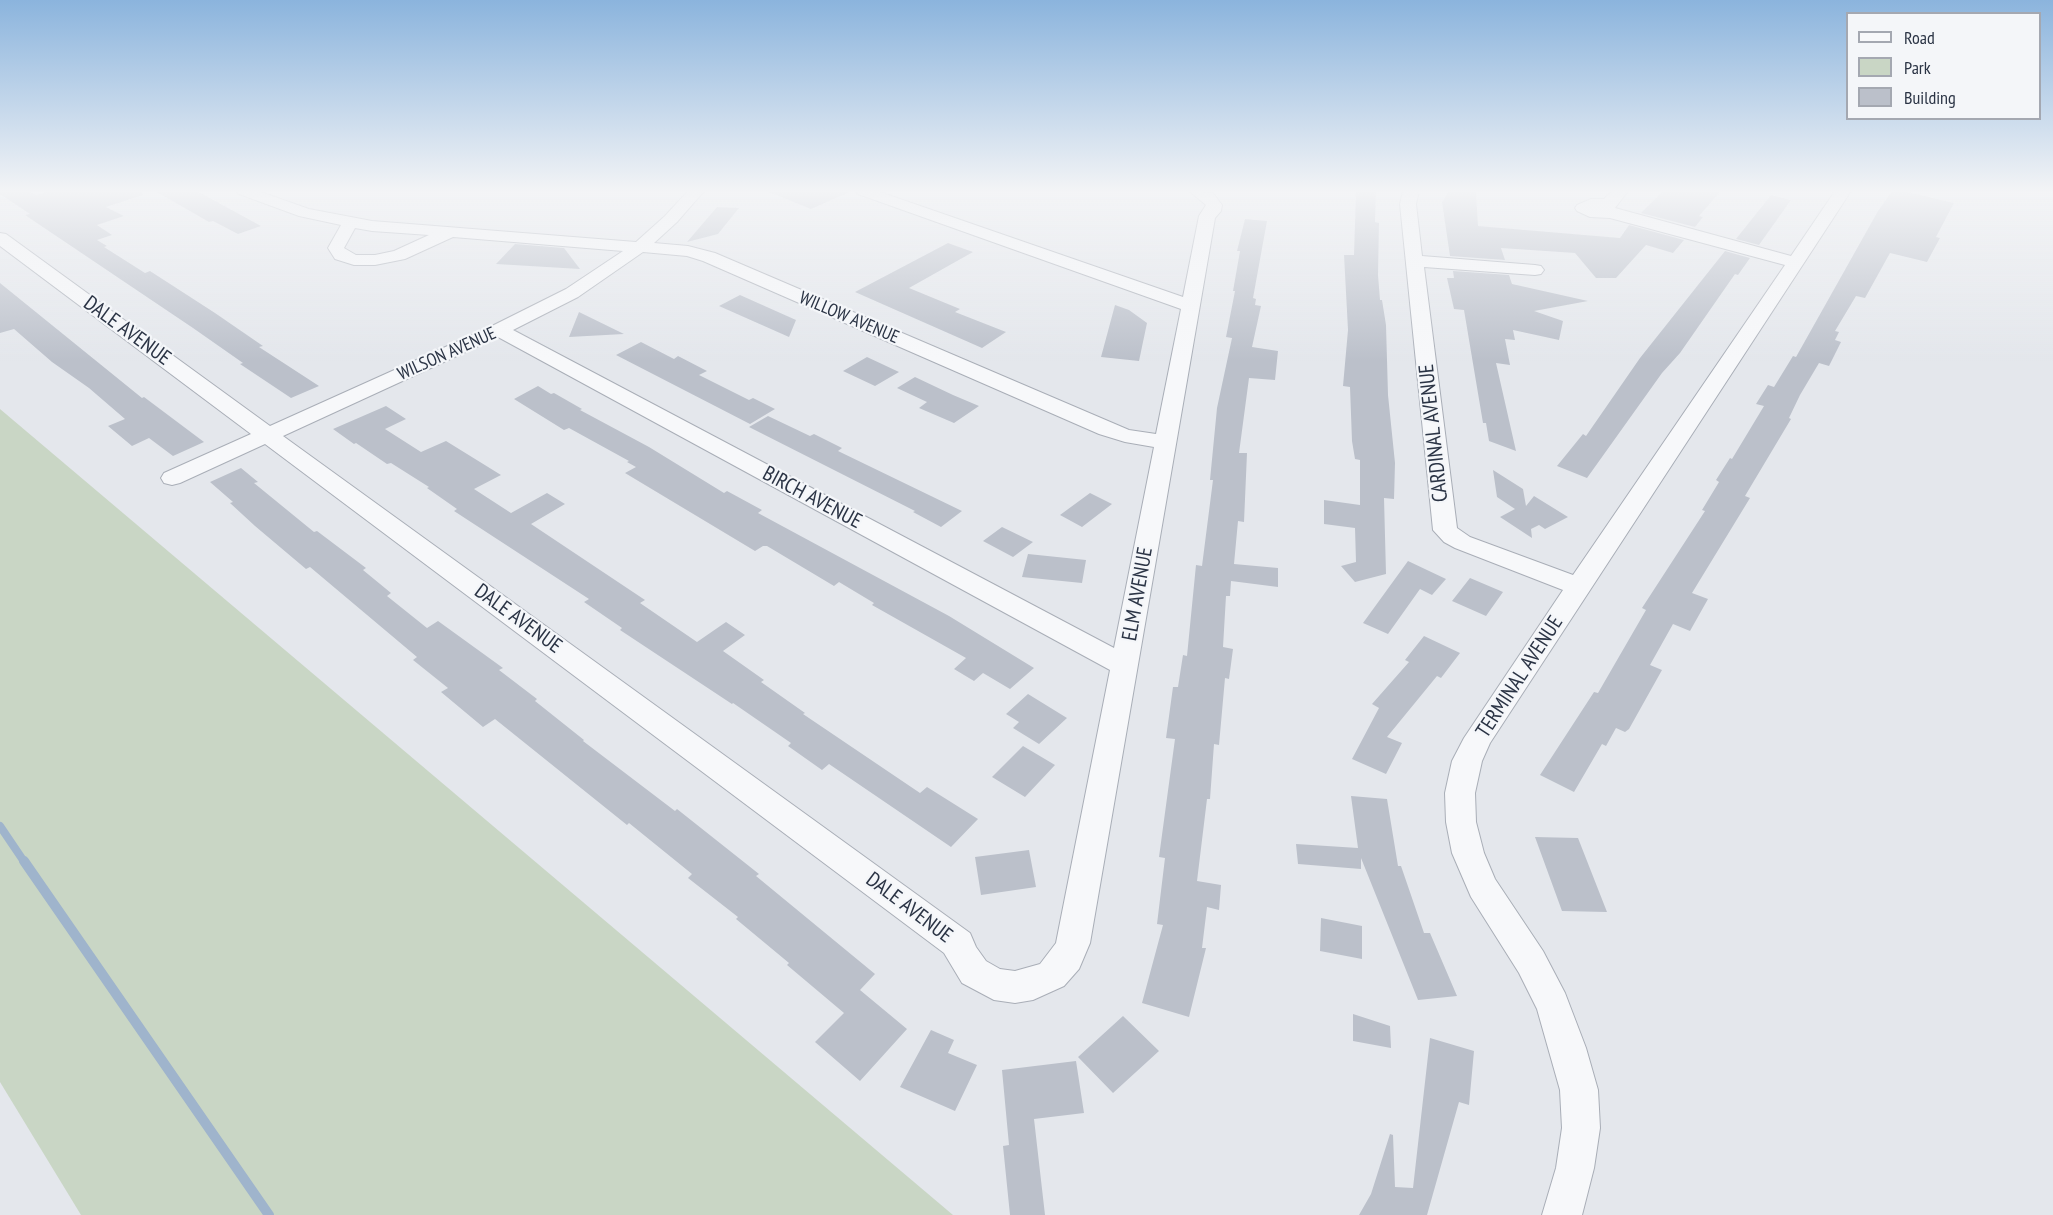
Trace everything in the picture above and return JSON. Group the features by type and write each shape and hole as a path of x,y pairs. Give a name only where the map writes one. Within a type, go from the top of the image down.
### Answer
{"street":[{"name":"DALE AVENUE","path":"13,248 958,944 961,954 974,972 994,984 1016,987 1033,984"},
{"path":"336,248 341,255 354,260 375,260 421,248"},
{"name":"WILSON AVENUE","path":"172,478 499,330 572,293 639,248"},
{"name":"WILLOW AVENUE","path":"660,248 710,257 1107,429 1134,438 1166,442"},
{"path":"1024,248 1190,306"},
{"name":"ELM AVENUE","path":"1033,984 1052,975 1067,958 1073,943 1201,248"},
{"name":"CARDINAL AVENUE","path":"1413,248 1445,530 1463,543 1476,546 1579,587"},
{"path":"1744,248 1796,263"},
{"name":"TERMINAL AVENUE","path":"1562,1215 1575,1168 1581,1128 1579,1090 1568,1048 1552,1005 1531,962 1482,887 1468,854 1461,822 1460,793 1467,761 1478,738 1806,248"},
{"path":"1415,261 1535,270"},
{"name":"BIRCH AVENUE","path":"499,330 1125,666"}],"green space":[{"path":"0,409 953,1215 81,1215 0,1082"}],"building":[{"path":"74,248 105,248 145,273 150,271 215,313 263,346 259,347 319,386 291,398 240,364 243,363"},
{"path":"511,248 560,248 564,248 580,269 496,264"},
{"path":"939,248 961,248 973,252 909,288 960,309 955,312 1006,332 982,348 855,292"},
{"path":"1238,248 1262,248 1253,298 1256,299 1255,305 1261,306 1252,347 1278,351 1275,380 1249,378 1239,453 1247,453 1244,522 1238,521 1234,564 1278,568 1278,587 1231,581 1230,596 1226,596 1223,647 1233,649 1229,679 1225,678 1219,745 1214,744 1210,799 1207,799 1197,881 1221,885 1219,910 1207,907 1202,948 1206,948 1189,1017 1142,1003 1163,925 1157,924 1165,858 1159,857 1175,739 1166,738 1173,687 1178,687 1183,655 1187,656 1196,565 1202,566 1213,480 1210,480 1217,408 1232,338 1226,337 1235,291 1233,291 1240,251 1237,251"},
{"path":"1354,248 1379,248 1378,275 1380,300 1382,300 1386,325 1388,395 1395,463 1394,499 1384,498 1386,574 1355,582 1341,566 1356,562 1355,528 1324,524 1324,500 1360,505 1360,460 1355,459 1352,441 1350,387 1343,386 1348,330 1344,255 1354,255"},
{"path":"1449,248 1644,248 1616,278 1596,278 1575,253 1501,248 1505,260 1450,256"},
{"path":"1655,248 1677,248 1673,253"},
{"path":"1857,248 1935,248 1927,262 1890,253 1865,298 1856,296 1835,331 1839,332 1835,340 1841,342 1829,366 1819,363 1800,395 1789,418 1791,419 1745,496 1750,498 1692,593 1708,599 1690,631 1673,624 1650,665 1662,670 1629,729 1625,732 1616,728 1606,746 1602,744 1574,792 1540,775 1594,692 1598,693 1646,610 1642,608 1705,511 1702,510 1719,482 1716,480 1730,458 1732,459 1764,406 1756,404 1768,385 1774,387 1793,356 1796,357"},
{"path":"1725,251 1750,258 1738,275 1735,274 1680,353 1662,373 1587,478 1557,466 1583,434 1586,436 1640,358"},
{"path":"1453,271 1509,275 1512,284 1588,301 1534,311 1563,321 1559,340 1513,330 1515,340 1505,339 1510,365 1496,363 1516,451 1489,441 1486,423 1483,423 1464,310 1454,309 1447,278 1454,278"},
{"path":"0,283 142,398 144,397 204,442 173,456 149,438 132,446 108,426 125,419 89,388 52,362 14,329 0,333"},
{"path":"740,295 796,320 789,337 719,306"},
{"path":"1115,305 1129,310 1147,323 1139,361 1101,357"},
{"path":"579,312 624,334 569,337"},
{"path":"641,342 674,359 678,356 707,371 699,375 749,400 753,398 775,409 750,424 616,355"},
{"path":"867,357 899,372 875,386 843,371"},
{"path":"915,377 979,406 954,423 919,408 927,402 897,388"},
{"path":"538,386 649,447 724,493 727,491 762,510 758,513 949,616 1034,668 1010,689 983,673 974,681 954,669 966,658 872,605 874,603 839,582 834,586 767,546 755,551 625,473 636,467 627,462 629,461 569,428 564,430 514,399"},
{"path":"386,406 406,419 385,429 421,452 446,441 501,475 474,489 511,513 547,493 565,504 531,524 645,600 640,603 697,642 726,622 745,635 723,651 764,680 761,682 805,713 803,714 920,793 927,787 978,819 951,847 829,764 822,770 788,746 791,743 620,630 622,628 584,602 589,599 454,511 457,509 427,488 429,487 391,463 387,464 333,429"},
{"path":"768,416 810,436 814,434 842,448 838,451 962,511 941,527 913,512 915,511 749,427"},
{"path":"241,468 258,482 254,483 314,532 317,531 366,568 363,570 391,593 387,596 427,628 438,621 503,668 499,670 537,699 535,701 583,741 675,811 677,809 759,874 756,876 875,974 860,990 907,1029 860,1081 815,1042 844,1013 736,919 738,917 688,878 692,874 629,823 627,825 495,719 483,727 441,692 448,688 413,660 417,657 310,567 306,569 255,526 210,482"},
{"path":"1493,470 1523,489 1526,506 1534,496 1568,517 1545,529 1539,525 1531,529 1532,538 1500,517 1515,509 1497,497"},
{"path":"1090,493 1112,504 1082,527 1060,515"},
{"path":"1002,527 1033,542 1013,557 983,541"},
{"path":"1028,554 1086,560 1082,583 1022,577"},
{"path":"1408,561 1446,579 1432,595 1420,589 1388,634 1363,623"},
{"path":"1470,578 1503,592 1486,616 1452,601"},
{"path":"1424,636 1460,653 1441,678 1437,676 1387,737 1402,743 1386,774 1352,759 1379,708 1372,704 1409,662 1405,660"},
{"path":"1028,694 1067,718 1039,744 1013,728 1019,722 1006,714"},
{"path":"1023,746 1055,765 1025,797 992,777"},
{"path":"1351,796 1387,799 1398,866 1401,866 1424,933 1430,933 1457,996 1418,1000 1361,858 1361,869 1298,864 1296,844 1358,848"},
{"path":"1535,837 1578,838 1607,912 1562,911"},
{"path":"1029,850 1036,887 981,895 975,857"},
{"path":"1321,918 1362,926 1362,959 1320,951"},
{"path":"1353,1014 1390,1026 1391,1048 1353,1041"},
{"path":"1123,1016 1159,1051 1113,1093 1078,1057"},
{"path":"931,1030 954,1040 948,1053 977,1065 955,1111 900,1087"},
{"path":"1430,1038 1474,1051 1469,1105 1459,1102 1427,1215 1359,1215 1371,1194 1390,1134 1393,1135 1395,1187 1413,1188"},
{"path":"1076,1061 1084,1113 1034,1119 1045,1215 1010,1215 1003,1146 1009,1145 1002,1070"}],"waterway":[{"path":"0,826 25,863"},
{"path":"24,861 269,1215"}]}
